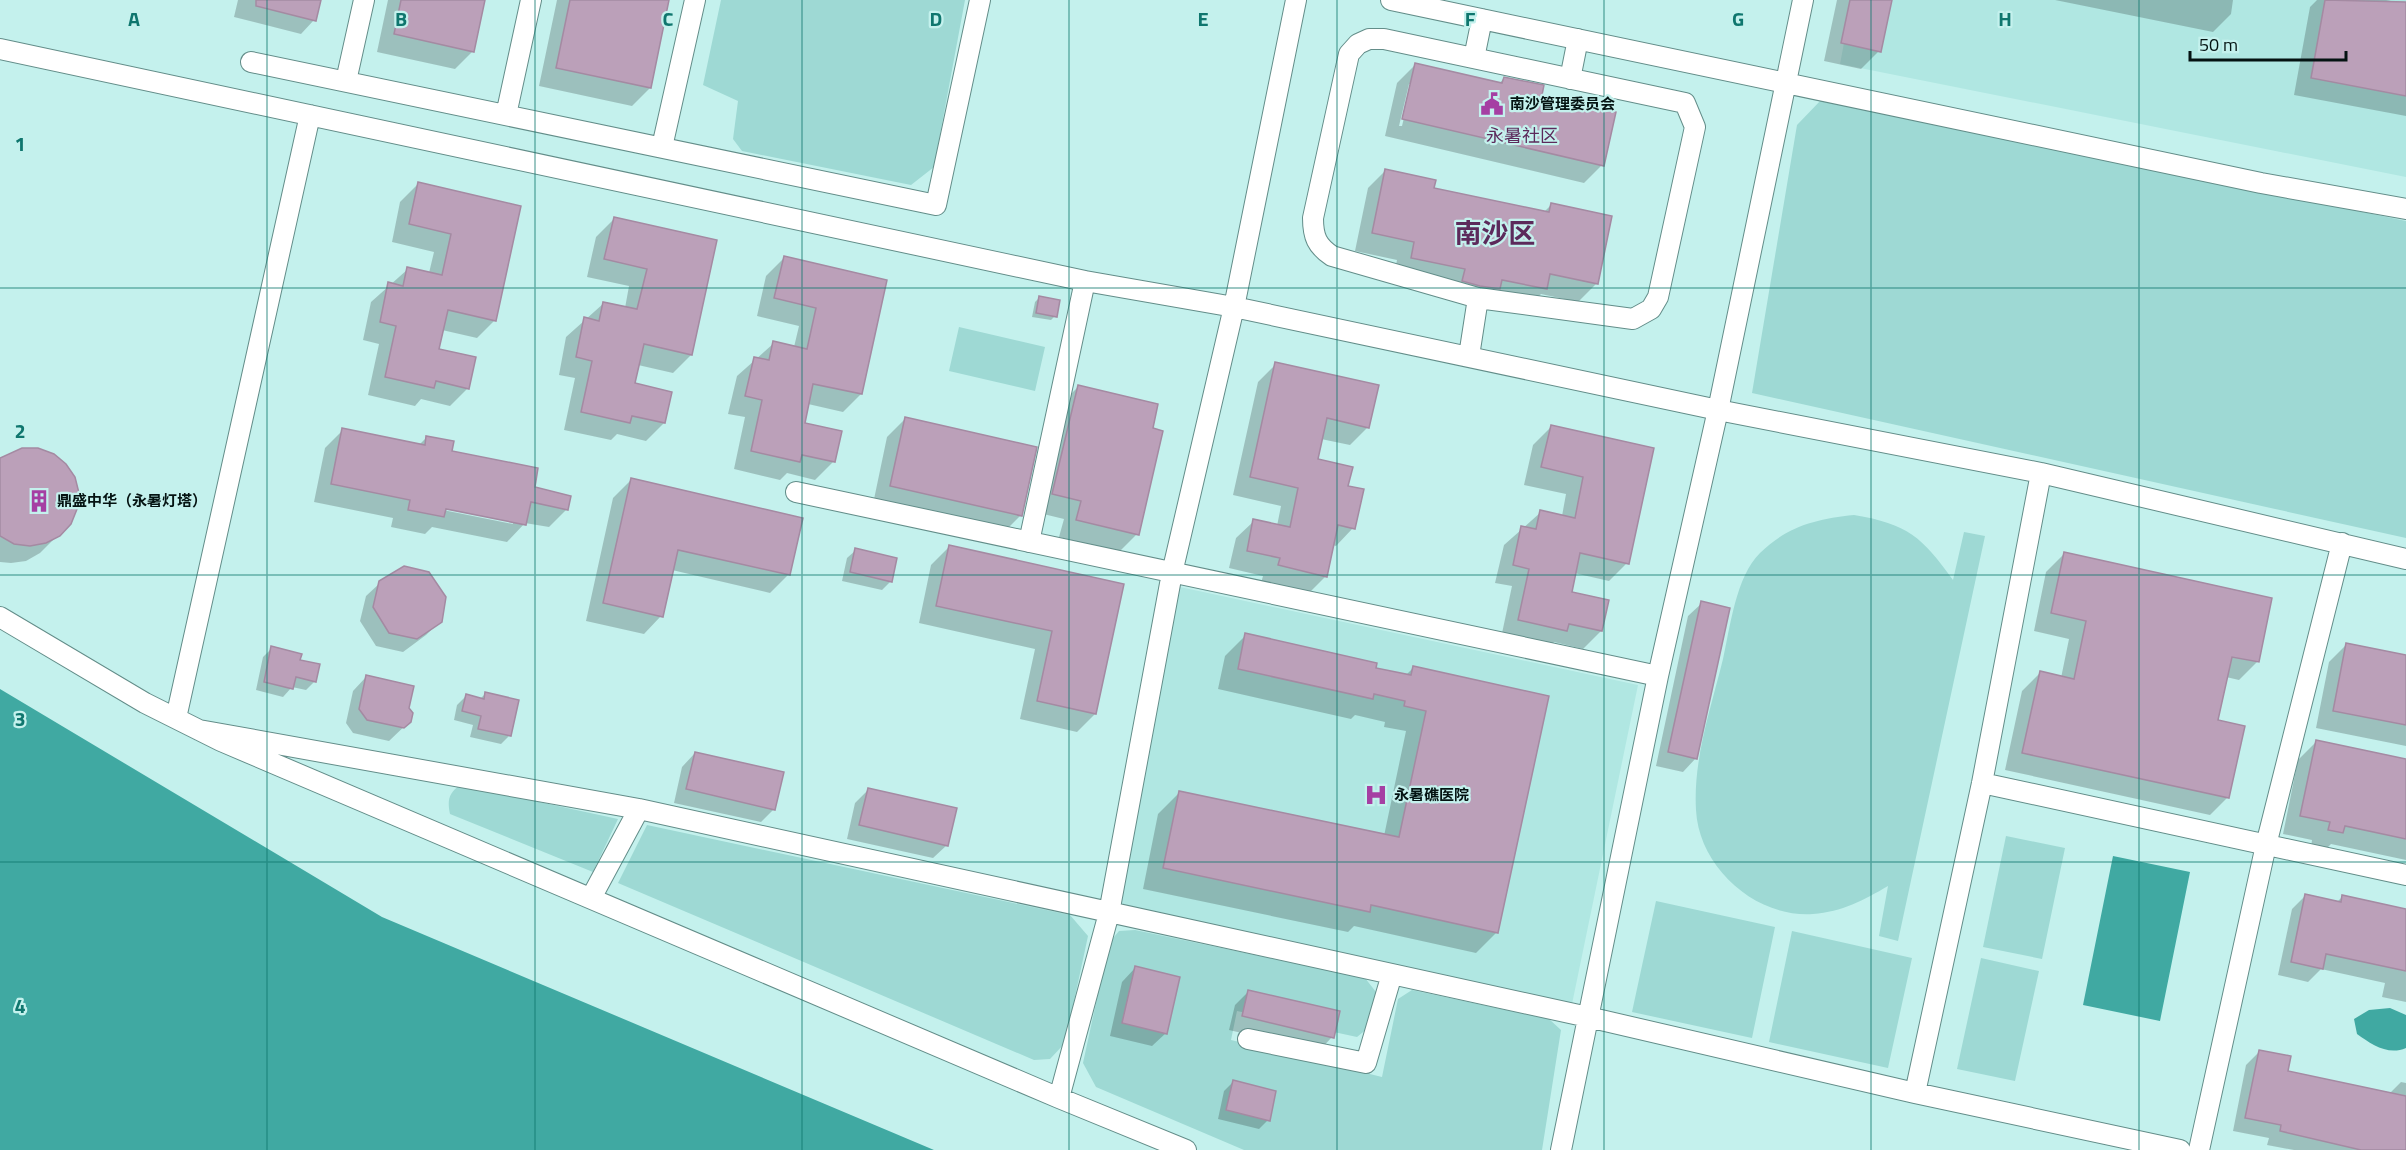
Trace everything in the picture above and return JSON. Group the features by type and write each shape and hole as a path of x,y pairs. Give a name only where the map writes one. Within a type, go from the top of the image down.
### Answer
{"street":[{"path":"346,81 364,0"},
{"path":"506,115 531,0"},
{"path":"662,147 694,0"},
{"path":"251,62 936,205 980,0"},
{"path":"1059,1098 1109,913 1172,573 1234,308 1296,0"},
{"path":"1391,0 2260,183 2406,209"},
{"path":"1561,1150 1658,676 1718,410 1803,0"},
{"path":"1474,58 1482,19"},
{"path":"1369,39 1384,39 1570,79 1684,103 1695,127 1658,297 1651,309 1633,319 1478,298 1332,256 1318,247 1313,232 1313,218 1349,54 1358,44 1369,39"},
{"path":"1570,79 1578,39"},
{"path":"0,49 1085,281 1234,308 1718,410 2042,472 2406,559"},
{"path":"176,718 310,115"},
{"path":"1029,542 1085,281"},
{"path":"1469,356 1478,298"},
{"path":"1915,1093 1982,783 2042,472"},
{"path":"796,492 1658,676"},
{"path":"2199,1150 2266,845 2342,543"},
{"path":"0,616 145,703 199,730 1059,1098 1186,1150"},
{"path":"199,730 639,809 1588,1017 1915,1093 2180,1150"},
{"path":"1982,783 2406,875"},
{"path":"591,898 639,809"},
{"path":"1248,1039 1366,1063 1392,974"}],"shaded area":[{"path":"721,0 965,0 934,167 911,185 742,151 733,139 738,101 703,85"},
{"path":"1852,0 2406,0 2406,177 1840,64"},
{"path":"1822,99 2406,221 2406,538 1752,393 1797,125"},
{"path":"959,327 1045,347 1035,391 949,371"},
{"path":"1854,515 1888,523 1912,535 1932,553 1953,580 1964,532 1985,536 1898,941 1879,936 1888,886 1843,908 1813,914 1792,913 1771,908 1752,898 1734,885 1719,869 1700,831 1696,810 1700,753 1735,603 1745,575 1760,553 1781,536 1803,525"},
{"name":"永暑礁医院","path":"1180,587 1638,685 1572,1004 1114,906"},
{"path":"0,689 382,917 934,1150 0,1150"},
{"path":"460,785 618,819 593,872 450,814 450,797"},
{"path":"647,825 1070,915 1088,936 1065,1043 1050,1059 1034,1060 618,883"},
{"path":"2006,836 2065,848 2042,959 1983,947"},
{"path":"2113,856 2190,872 2160,1021 2083,1005"},
{"path":"1656,901 1775,927 1752,1038 1632,1012"},
{"path":"1135,930 1365,978 1376,992 1368,1028 1357,1037 1237,1011 1231,1040 1382,1077 1398,999 1412,990 1549,1019 1561,1030 1542,1150 1244,1150 1096,1087 1083,1063 1109,943 1119,931"},
{"path":"1792,931 1912,958 1888,1068 1769,1042"},
{"path":"1981,958 2039,971 2015,1081 1957,1069"},
{"path":"2390,1008 2406,1015 2406,1048 2393,1051 2380,1048 2357,1034 2354,1019 2369,1010"}],"building":[{"path":"256,0 321,0 316,21 256,6"},
{"path":"401,0 485,0 474,52 394,34"},
{"path":"570,0 669,0 651,88 556,68"},
{"path":"1850,0 1892,0 1881,52 1841,43"},
{"path":"2325,0 2406,2 2406,96 2311,78"},
{"name":"南沙管理委员会","path":"1415,63 1502,83 1504,77 1544,85 1542,95 1616,112 1604,166 1402,119"},
{"path":"1385,169 1436,180 1434,188 1549,212 1551,203 1612,216 1598,284 1550,274 1547,289 1502,280 1500,289 1462,281 1465,269 1411,258 1414,242 1372,233"},
{"path":"418,182 521,206 496,321 448,310 439,349 476,357 469,389 436,381 434,388 385,377 396,326 380,322 388,282 403,286 407,267 442,275 451,234 409,224"},
{"path":"614,217 717,240 692,355 644,344 635,383 672,392 665,423 632,416 630,423 581,412 592,361 576,357 584,317 599,321 603,302 637,309 647,269 604,259"},
{"path":"784,256 887,280 862,394 813,384 805,423 842,431 835,462 802,455 800,462 751,451 762,400 745,396 754,357 769,360 773,341 807,349 816,308 774,298"},
{"path":"1039,296 1060,300 1057,317 1036,313"},
{"path":"1275,362 1379,385 1369,428 1327,418 1318,459 1353,467 1348,486 1364,489 1355,529 1338,525 1327,577 1278,565 1280,558 1247,551 1253,519 1290,527 1298,488 1250,477"},
{"path":"1078,385 1158,404 1153,428 1163,431 1139,535 1076,520 1081,501 1052,494"},
{"path":"905,417 1037,447 1022,516 890,486"},
{"path":"1551,425 1654,448 1629,564 1580,553 1572,592 1609,600 1602,631 1569,624 1567,631 1518,620 1529,569 1513,565 1521,526 1536,529 1540,510 1575,518 1583,477 1541,467"},
{"path":"342,428 425,445 426,436 454,441 452,451 538,468 535,487 571,496 568,510 531,502 526,525 446,509 444,517 408,510 410,500 331,484"},
{"name":"鼎盛中华（永暑灯塔）","path":"22,448 38,448 54,454 66,464 75,477 79,493 77,509 71,524 60,536 46,543 30,546 14,544 0,536 0,458"},
{"path":"631,478 803,518 790,575 678,550 663,617 603,603"},
{"path":"949,545 1124,584 1096,714 1037,701 1052,631 936,606"},
{"path":"855,548 897,558 892,582 850,572"},
{"path":"2064,552 2272,598 2259,662 2232,657 2218,720 2245,726 2229,798 2022,753 2040,671 2074,679 2086,621 2051,613"},
{"path":"404,566 429,572 446,597 442,622 417,639 389,633 373,607 379,581"},
{"path":"1701,601 1730,608 1697,759 1668,752"},
{"path":"1245,633 1377,663 1376,668 1411,675 1413,666 1549,696 1498,933 1371,905 1370,912 1163,868 1179,791 1399,837 1426,711 1404,706 1405,701 1374,694 1373,699 1238,669"},
{"path":"2346,643 2406,655 2406,725 2333,711"},
{"path":"271,646 302,654 300,660 320,664 316,682 296,677 293,689 264,682"},
{"path":"366,675 414,686 409,708 413,713 411,722 404,728 367,720 359,709"},
{"path":"485,692 519,700 511,736 478,729 481,716 462,711 466,694 484,699"},
{"path":"2316,740 2406,759 2406,839 2345,826 2343,833 2328,830 2330,822 2300,816"},
{"path":"695,752 784,772 775,810 686,789"},
{"path":"868,788 957,808 948,846 859,825"},
{"path":"2305,894 2341,902 2342,895 2406,909 2406,971 2326,954 2323,969 2291,962"},
{"path":"1135,966 1180,977 1167,1034 1122,1023"},
{"path":"1248,990 1340,1011 1334,1038 1242,1016"},
{"path":"2259,1050 2291,1056 2288,1071 2406,1096 2406,1150 2361,1150 2280,1131 2281,1125 2245,1118"},
{"path":"1233,1080 1276,1091 1270,1121 1226,1110"}],"place":[{"name":"南沙管理委员会","path":"1492,104"},
{"name":"鼎盛中华（永暑灯塔）","path":"39,501"},
{"name":"永暑礁医院","path":"1376,795"}],"district":[{"name":"永暑社区","path":"1522,136"},
{"name":"南沙区","path":"1495,234"}]}
